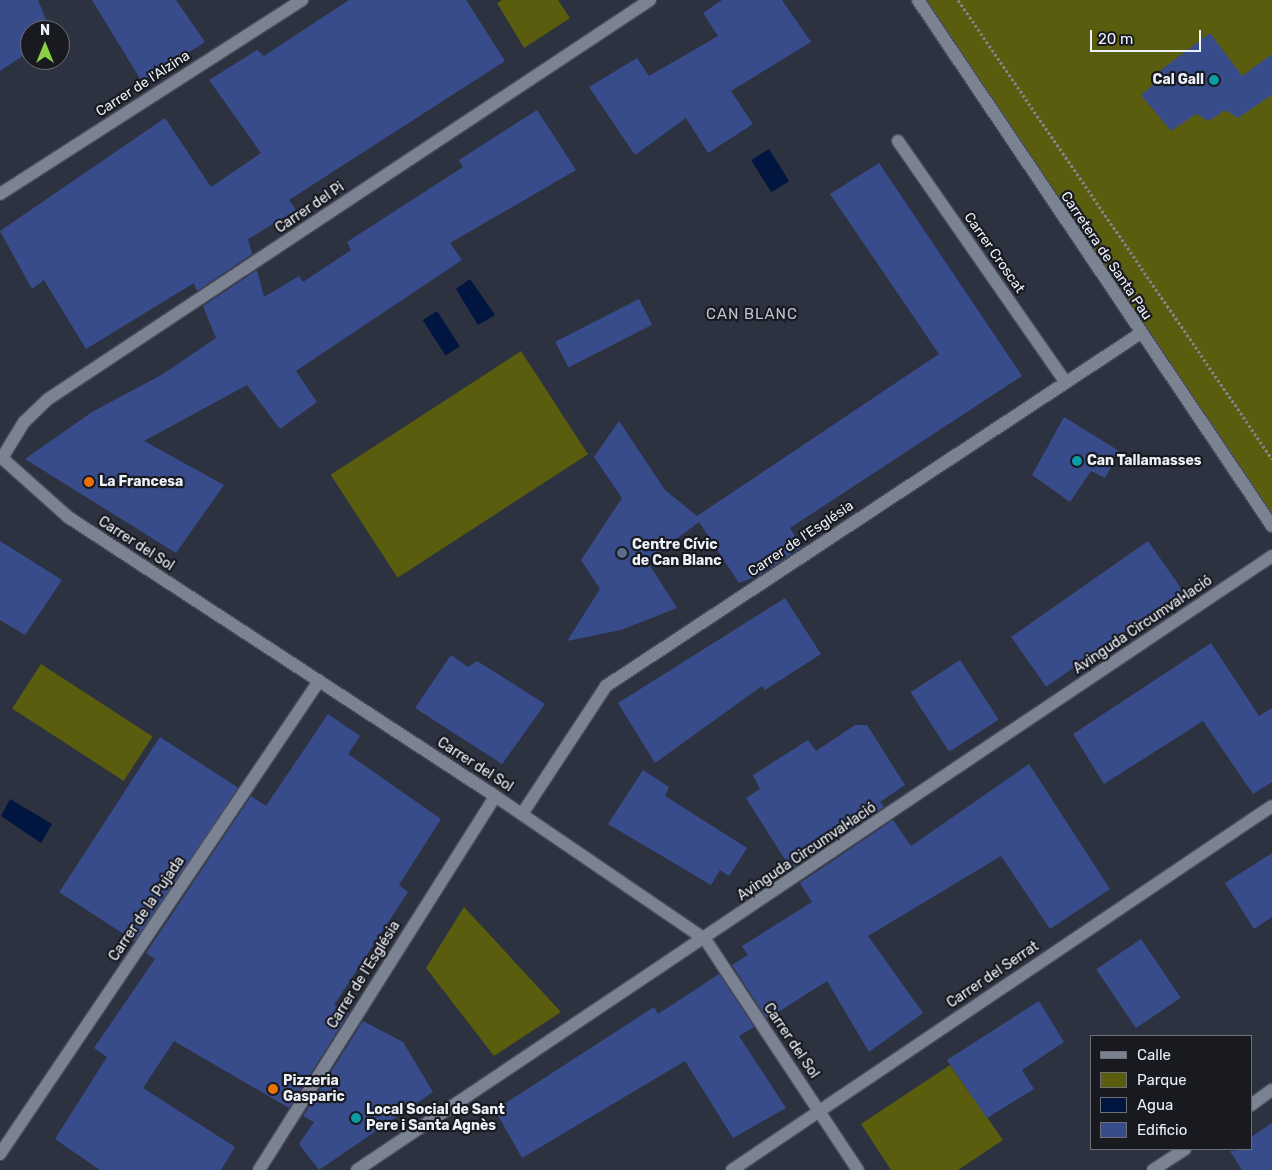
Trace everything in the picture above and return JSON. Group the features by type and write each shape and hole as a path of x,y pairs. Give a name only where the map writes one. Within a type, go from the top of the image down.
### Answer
{"street":[{"name":"Carrer de l'Alzina","path":"0,194 302,0"},
{"name":"Carretera de Santa Pau","path":"918,0 1272,526"},
{"name":"Carrer del Pi","path":"1,456 24,422 48,399 647,1"},
{"name":"Carrer Croscat","path":"898,141 1065,381"},
{"name":"Carrer de l'Església","path":"522,814 606,686 1065,381 1141,333"},
{"name":"Carrer del Sol","path":"1,456 68,517 496,796 705,939 858,1170"},
{"name":"Avinguda Circumval·lació","path":"357,1170 705,939 1272,556"},
{"name":"Carrer de la Pujada","path":"0,1154 319,681"},
{"name":"Carrer de l'Església","path":"259,1170 496,796"},
{"name":"Carrer del Serrat","path":"732,1170 1272,806"},
{"path":"1252,1104 1272,1090"},
{"path":"1153,1170 1183,1150"}],"path":[{"path":"958,0 1272,459"}],"green space":[{"path":"502,0 558,0 570,18 524,48 497,3"},
{"path":"915,0 1272,0 1272,526"},
{"path":"521,351 588,454 398,578 331,475"},
{"path":"41,664 153,736 124,781 12,708"},
{"path":"464,907 561,1012 494,1056 426,968"},
{"path":"950,1065 1003,1140 958,1170 891,1170 861,1124"}],"water":[{"path":"769,149 789,181 771,192 751,160"},
{"path":"470,279 495,315 478,325 456,289"},
{"path":"437,311 460,346 446,355 423,320"},
{"path":"10,799 52,824 41,843 1,816"}],"building":[{"path":"0,0 38,0 46,20 20,20 20,58 0,71"},
{"path":"92,0 176,0 205,42 142,82"},
{"path":"349,0 466,0 505,61 289,200 296,210 248,239 252,254 197,291 194,283 86,349 44,280 32,289 0,231 165,118 211,187 261,153 209,80 257,50 264,56"},
{"path":"722,0 782,0 811,42 731,91 753,124 708,153 686,118 635,155 589,87 637,58 649,76 718,36 703,13"},
{"name":"Cal Gall","path":"1210,33 1242,76 1272,54 1272,95 1238,118 1225,110 1209,121 1196,114 1171,131 1141,95 1154,84 1161,70"},
{"path":"537,110 576,170 450,243 462,260 296,371 317,402 280,429 247,385 144,441 224,485 176,553 25,459 92,412 163,374 216,338 203,306 257,270 264,297 299,276 303,282 351,250 347,242 463,167 459,160"},
{"path":"879,163 1022,376 790,528 802,547 758,576 739,583 699,522 647,561 677,608 621,630 567,641 600,589 581,560 622,498 594,457 619,421 665,490 697,516 939,354 830,194"},
{"path":"639,299 652,325 568,368 555,342"},
{"name":"Can Tallamasses","path":"1064,417 1119,451 1105,478 1091,471 1070,502 1032,475"},
{"path":"0,541 62,580 25,635 0,620"},
{"path":"1148,541 1183,591 1046,687 1011,637"},
{"path":"785,598 821,654 765,690 762,686 655,763 618,703"},
{"path":"1211,643 1259,716 1272,708 1272,782 1253,794 1203,721 1104,784 1073,734"},
{"path":"451,655 468,667 477,661 545,704 502,764 415,708"},
{"path":"960,660 999,720 949,752 911,692"},
{"path":"328,714 360,736 348,754 441,819 399,885 408,892 334,1005 349,1013 289,1108 174,1041 143,1088 235,1147 221,1170 100,1170 55,1139 107,1057 94,1048 155,959 146,953 251,796 266,806"},
{"path":"855,725 867,725 905,785 880,802 884,807 791,869 746,798 760,789 753,775 808,740 816,751"},
{"path":"160,737 238,788 137,943 59,892"},
{"path":"1029,764 1110,889 1050,929 1001,856 868,936 923,1013 869,1052 827,981 767,1019 732,965 748,955 742,946 812,902 800,883 893,820 911,846"},
{"path":"643,770 669,787 665,796 747,848 729,876 720,870 711,885 608,824"},
{"path":"1272,853 1272,917 1254,929 1225,883"},
{"path":"1141,939 1181,998 1136,1028 1096,969"},
{"path":"719,974 754,1027 739,1036 786,1108 733,1138 685,1061 522,1158 495,1110 654,1007 658,1014"},
{"path":"1039,1001 1064,1042 1022,1070 1034,1089 987,1118 947,1060"},
{"name":"Local Social de Sant Pere i Santa Agnès","path":"363,1021 403,1042 433,1092 319,1170 299,1144 314,1122 303,1116"},
{"path":"1272,1123 1272,1170 1242,1170 1230,1151 1252,1150 1252,1136"}],"place":[{"name":"Cal Gall","path":"1214,80"},
{"name":"Can Tallamasses","path":"1077,461"},
{"name":"La Francesa","path":"89,482"},
{"name":"Centre Cívic de Can Blanc","path":"622,553"},
{"name":"Pizzeria Gasparic","path":"273,1089"},
{"name":"Local Social de Sant Pere i Santa Agnès","path":"356,1118"}],"district":[{"name":"CAN BLANC","path":"752,315"}]}
